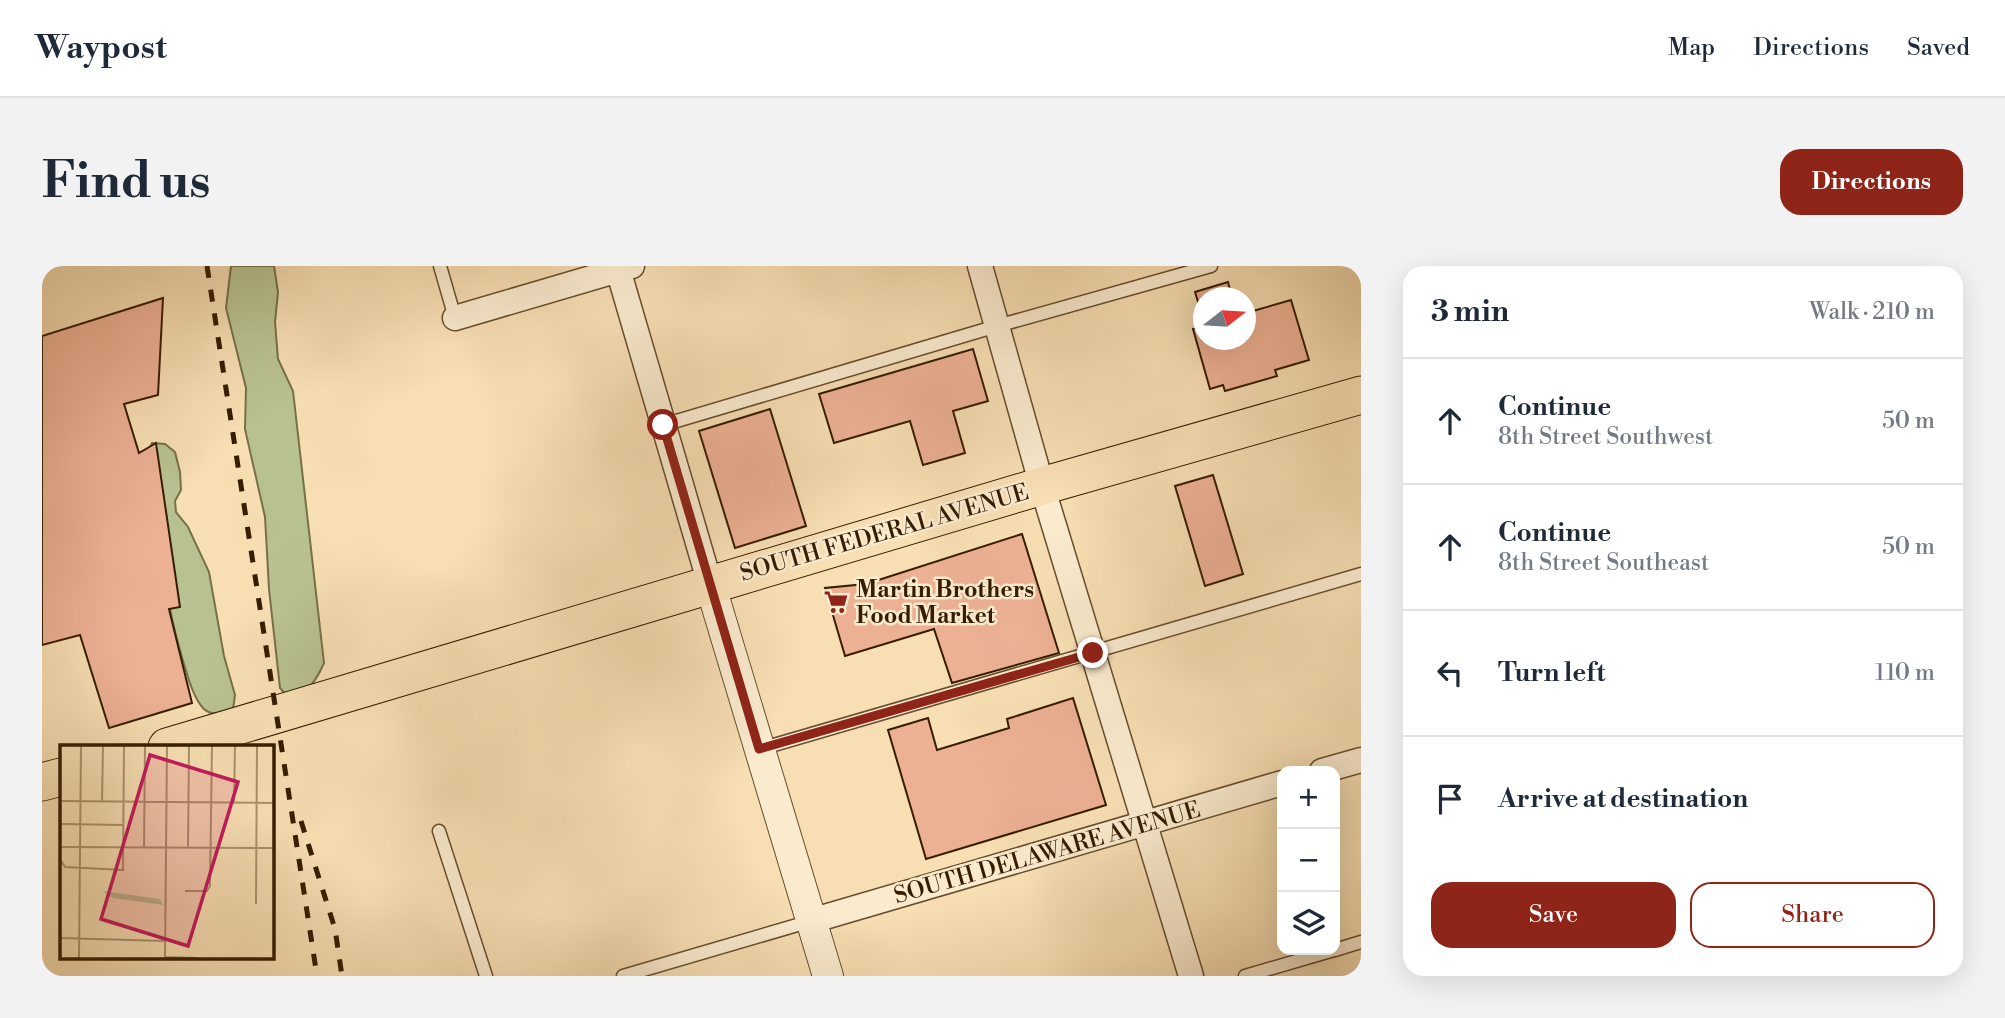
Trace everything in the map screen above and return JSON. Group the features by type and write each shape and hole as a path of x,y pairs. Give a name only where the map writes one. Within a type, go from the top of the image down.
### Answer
{"main road":[{"name":"SOUTH FEDERAL AVENUE","path":"174,745 1042,486 1361,395"},
{"path":"42,782 60,777"}],"street":[{"path":"979,266 1042,486 1191,976"},
{"path":"455,318 623,267 663,425 828,976"},
{"path":"1340,766 1361,760"},
{"name":"SOUTH DELAWARE AVENUE","path":"811,921 1277,784"}],"lane":[{"path":"440,266 455,318"},
{"path":"663,425 1211,266"},
{"path":"759,749 1361,574"},
{"path":"439,831 486,976"},
{"path":"623,976 811,921"},
{"path":"1340,948 1361,942"},
{"path":"1245,976 1318,955"}],"green space":[{"path":"231,266 274,266 278,292 275,322 278,359 293,391 324,663 311,685 302,693 289,698 280,688 269,589 265,517 245,429 246,388 226,308"},
{"path":"152,443 165,444 175,452 181,490 175,501 176,512 188,527 209,572 224,656 235,695 233,709 226,712 210,713 199,703 189,681 177,638 165,585 158,531 149,450"}],"building":[{"path":"1228,282 1229,287 1212,287"},
{"path":"163,298 158,395 124,404 139,453 156,443 180,607 169,609 192,703 109,728 80,635 42,645 42,336"},
{"path":"1291,300 1309,360 1275,370 1277,376 1225,391 1223,385 1210,389 1199,350 1256,350 1256,310"},
{"path":"973,349 988,401 953,411 965,453 923,465 910,421 834,443 819,394"},
{"path":"770,409 806,526 735,548 699,431"},
{"path":"1213,475 1243,574 1205,586 1175,486"},
{"path":"1022,534 1059,653 952,683 934,629 845,656 825,588 866,584"},
{"path":"1073,698 1106,805 926,859 888,730 928,718 937,750 1009,728 1007,719"}],"railway":[{"path":"207,266 317,976"},
{"path":"301,821 335,929 342,976"}],"place":[{"name":"Martin Brothers Food Market","path":"836,602"}],"route":[{"path":"663,425 759,749 1093,653"}]}
